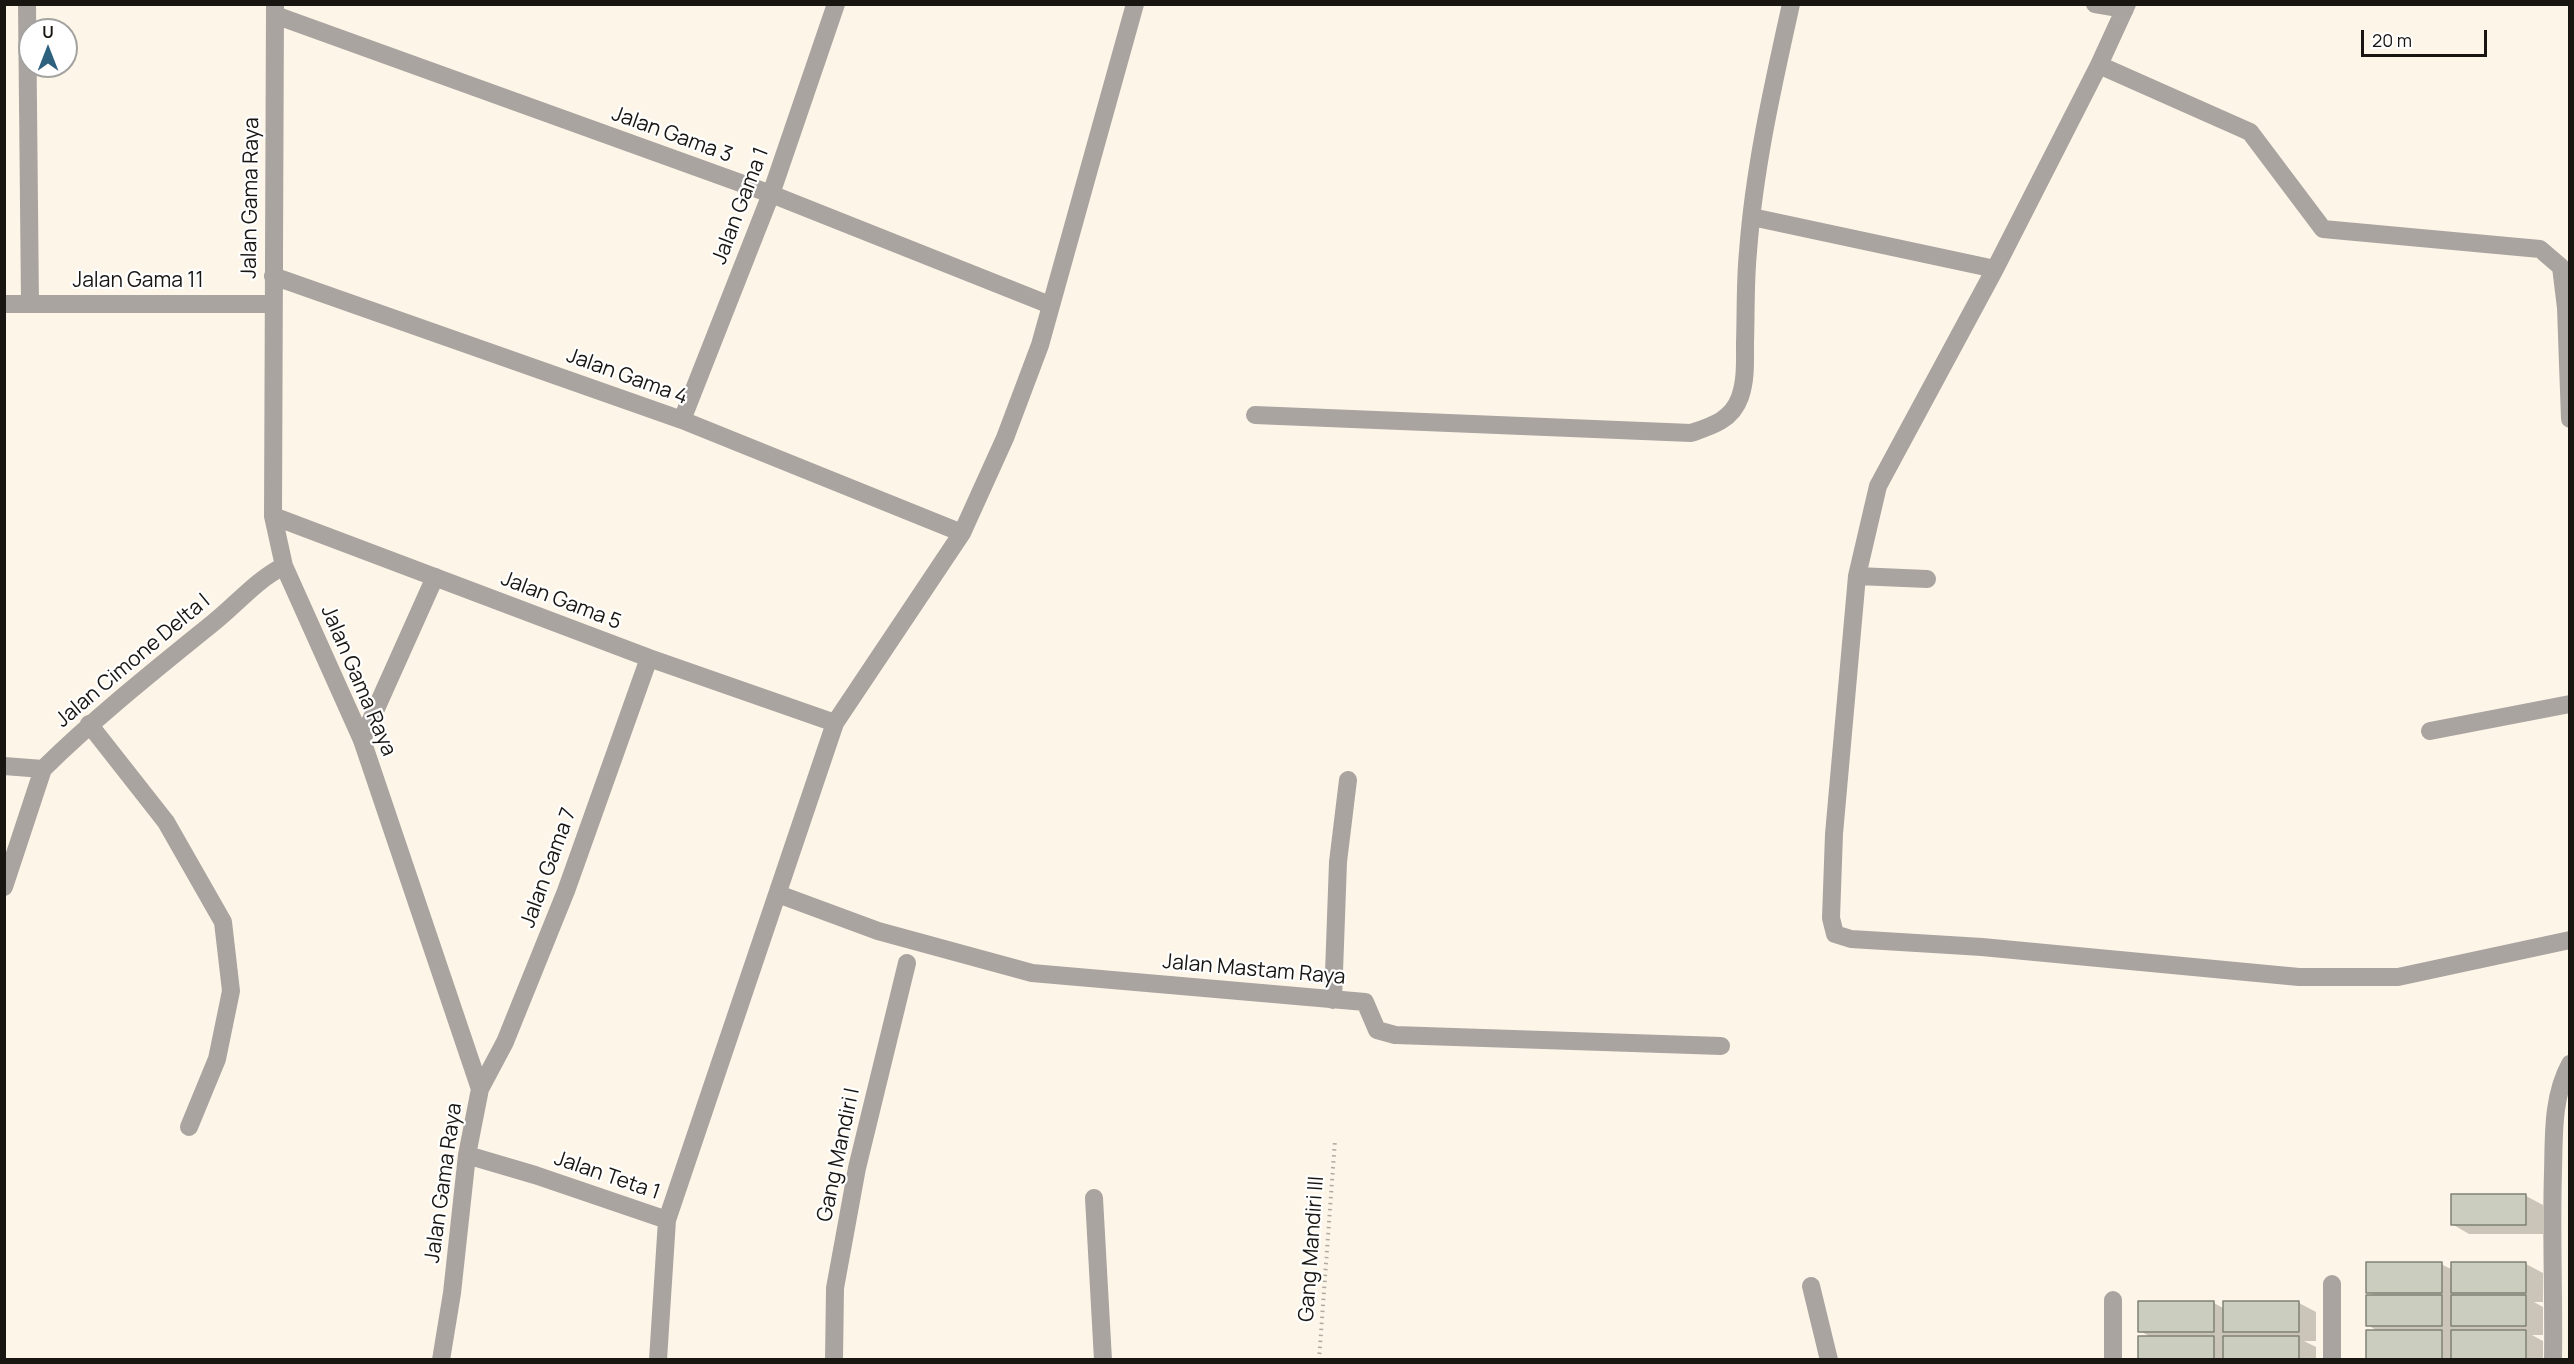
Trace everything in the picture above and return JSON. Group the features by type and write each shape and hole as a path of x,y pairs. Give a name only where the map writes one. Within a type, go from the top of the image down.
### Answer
{"street":[{"path":"27,4 30,304"},
{"name":"Jalan Gama 1","path":"682,420 771,195 836,4"},
{"path":"668,1220 835,723 962,533 1005,438 1040,345 1135,4"},
{"path":"1255,415 1691,433 1715,425 1730,415 1739,398 1744,376 1748,252 1752,217 1773,83 1791,4"},
{"path":"2095,4 2126,7 1995,270 1878,486 1857,576 1834,834 1831,918 1835,934 1851,939 1982,947 2299,977 2398,977 2570,940"},
{"name":"Jalan Gama 3","path":"275,10 771,195 1050,305"},
{"name":"Jalan Gama Raya","path":"275,10 273,516 284,566 362,740 480,1089 467,1155 452,1293 441,1359"},
{"path":"2099,65 2250,132 2323,228 2540,249 2561,267 2568,308 2570,419"},
{"path":"1752,217 1995,270"},
{"name":"Jalan Gama 4","path":"273,276 682,420 962,533"},
{"name":"Jalan Gama 11","path":"4,304 273,304"},
{"name":"Jalan Gama 5","path":"273,516 649,658 835,723"},
{"name":"Jalan Cimone Delta I","path":"43,769 89,724 225,613 264,577 284,566"},
{"path":"1857,576 1927,579"},
{"path":"362,740 435,577"},
{"name":"Jalan Gama 7","path":"480,1089 506,1042 566,891 649,658"},
{"path":"2430,731 2570,704"},
{"path":"89,724 165,822 223,922 231,991 217,1059 189,1127"},
{"path":"4,766 43,769 4,887"},
{"path":"1333,1000 1338,862 1348,780"},
{"name":"Jalan Mastam Raya","path":"778,894 878,932 1032,973 1365,1002 1377,1030 1395,1035 1721,1046"},
{"name":"Gang Mandiri I","path":"834,1359 835,1288 857,1168 907,963"},
{"path":"2559,1348 2552,1195 2554,1116 2564,1075 2570,1064"},
{"name":"Jalan Teta 1","path":"467,1155 535,1175 668,1220 658,1359"},
{"path":"1094,1198 1103,1359"},
{"path":"2332,1284 2332,1359"},
{"path":"1811,1286 1828,1359"},
{"path":"2113,1300 2113,1359"}],"path":[{"name":"Gang Mandiri III","path":"1319,1359 1335,1140"}],"building":[{"path":"2451,1194 2526,1194 2526,1225 2451,1225"},
{"path":"2366,1262 2442,1262 2442,1293 2366,1293"},
{"path":"2451,1262 2526,1262 2526,1293 2451,1293"},
{"path":"2366,1295 2442,1295 2442,1326 2366,1326"},
{"path":"2451,1295 2526,1295 2526,1326 2451,1326"},
{"path":"2138,1301 2214,1301 2214,1332 2138,1332"},
{"path":"2223,1301 2299,1301 2299,1332 2223,1332"},
{"path":"2366,1330 2442,1330 2442,1360 2366,1360"},
{"path":"2451,1330 2526,1330 2526,1360 2451,1360"},
{"path":"2138,1336 2214,1336 2214,1360 2138,1360"},
{"path":"2223,1336 2299,1336 2299,1360 2223,1360"}]}
